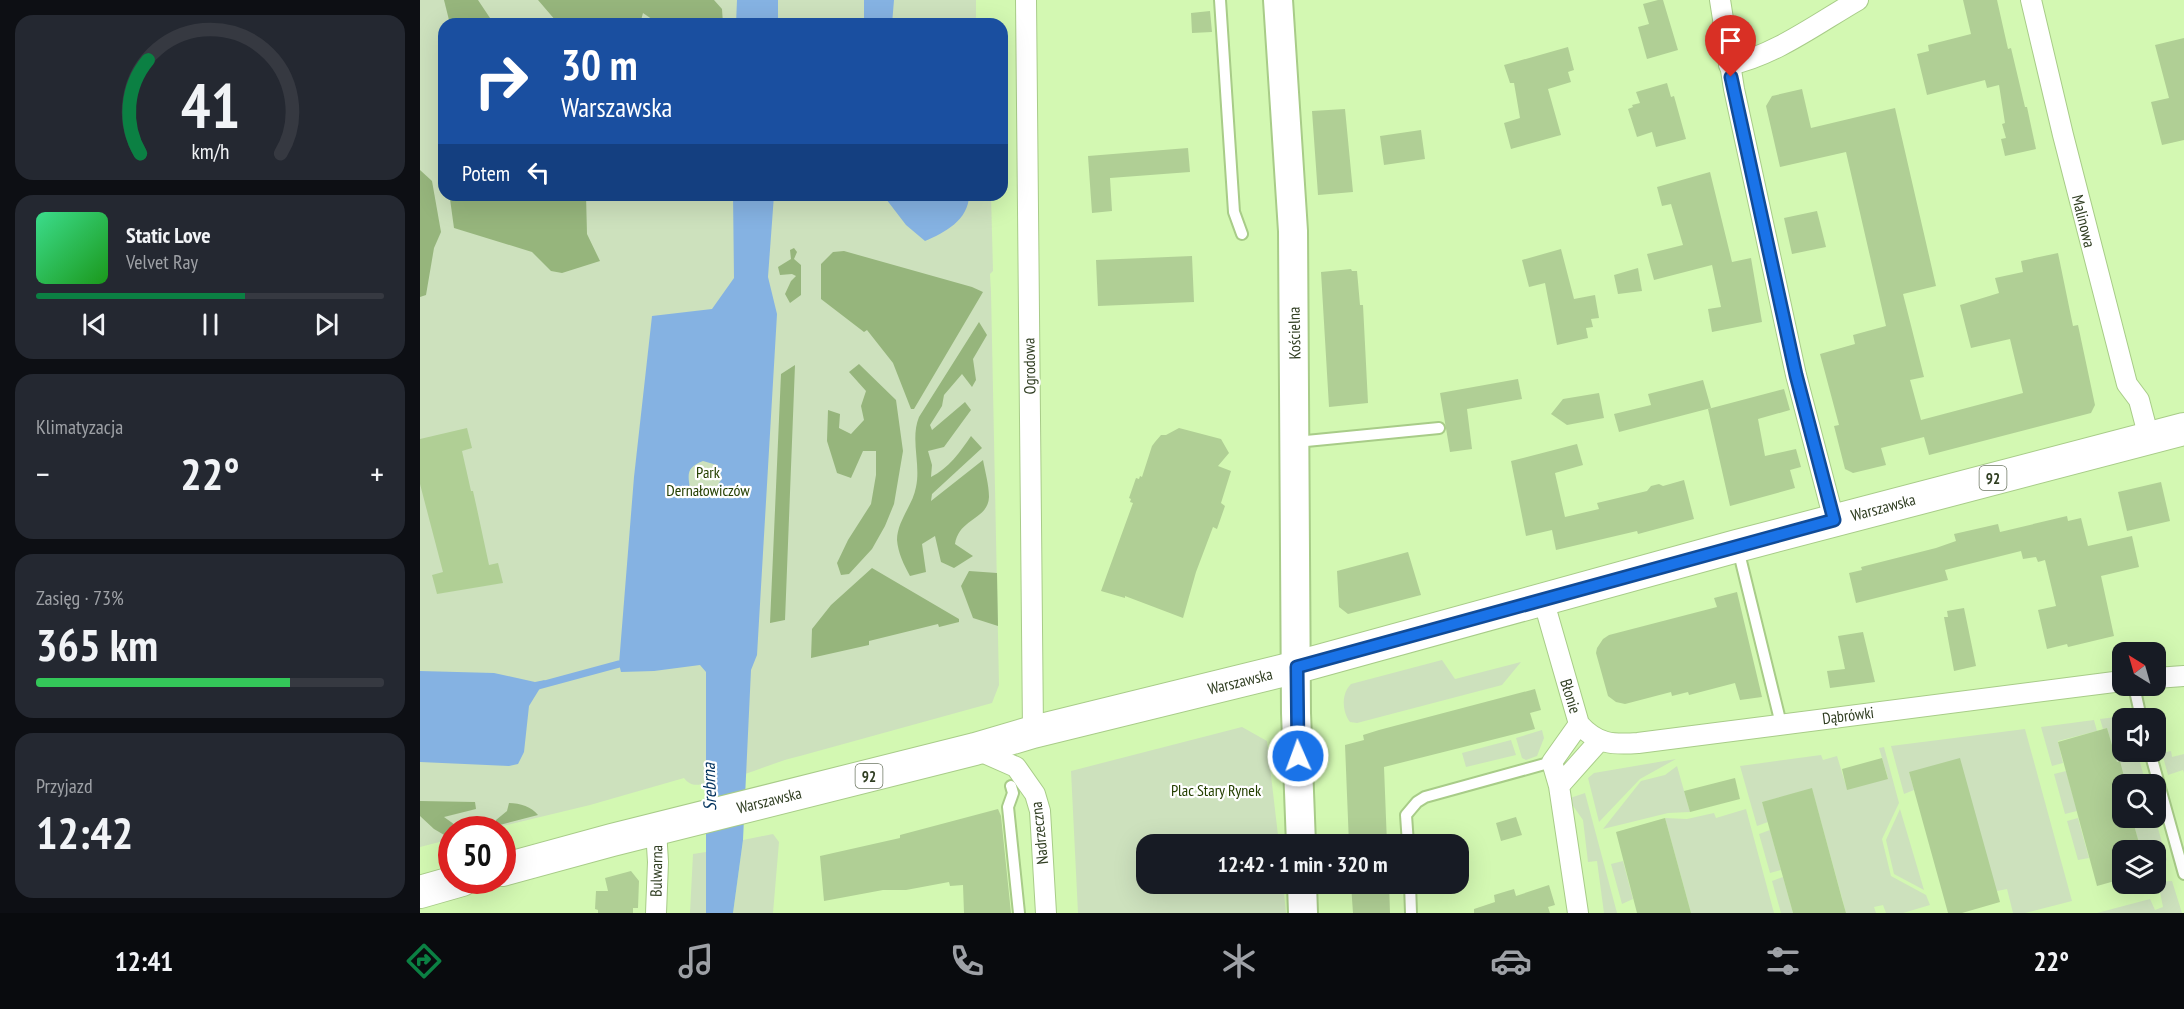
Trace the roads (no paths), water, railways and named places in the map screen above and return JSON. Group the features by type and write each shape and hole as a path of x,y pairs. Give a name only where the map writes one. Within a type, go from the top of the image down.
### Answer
{"main road":[{"name":"Warszawska","path":"516,866 1034,732 1297,667 1737,546 2184,429"},
{"path":"420,892 438,887"}],"street":[{"name":"Ogrodowa","path":"1026,0 1034,732"},
{"name":"Kościelna","path":"1278,0 1293,231 1296,713 1301,834"},
{"path":"1720,0 1730,65 1796,375 1834,520"},
{"path":"1730,65 1748,62 1765,54 1858,0"},
{"name":"Malinowa","path":"2031,0 2127,384 2139,400 2149,438"},
{"name":"Błonie","path":"1543,599 1579,724 1552,762"},
{"path":"2166,677 2184,676"},
{"name":"Dąbrówki","path":"1600,740 1619,744 1638,743 2112,682"},
{"path":"1558,786 1600,740 1589,735 1579,724"},
{"name":"Nadrzeczna","path":"975,749 1016,767 1031,786 1040,811 1046,913"},
{"path":"1552,762 1558,786 1578,913"},
{"name":"Bulwarna","path":"656,830 658,862 656,913"},
{"path":"1302,894 1303,913"}],"lane":[{"path":"1220,0 1234,212 1242,234"},
{"path":"1295,442 1439,428"},
{"path":"1737,546 1781,724"},
{"path":"1407,834 1406,815 1417,802 1425,797 1552,762"},
{"path":"2153,762 2184,874"},
{"path":"1011,786 1014,793 1008,807 1019,913"},
{"path":"1410,894 1411,913"}],"water":[{"path":"737,0 778,0 778,18 736,18"},
{"path":"864,0 894,0 892,18 864,18"},
{"name":"Srebrna","path":"733,201 774,201 768,277 777,314 757,655 751,670 743,840 733,913 706,913 706,672 700,665 654,671 621,672 619,664 634,477 652,316 712,309 734,278","holes":["703,461 717,465 722,478 714,492 700,495 690,488 690,471"]},
{"path":"888,201 968,201 965,212 954,224 925,241 906,225"},
{"path":"420,671 494,673 535,682 545,680 529,706 524,752 518,764 509,766 420,762"}],"waterway":[{"path":"534,687 619,664"}],"park label":[{"name":"Park Dernałowiczów","path":"708,481"},
{"name":"Plac Stary Rynek","path":"1216,790"}]}
